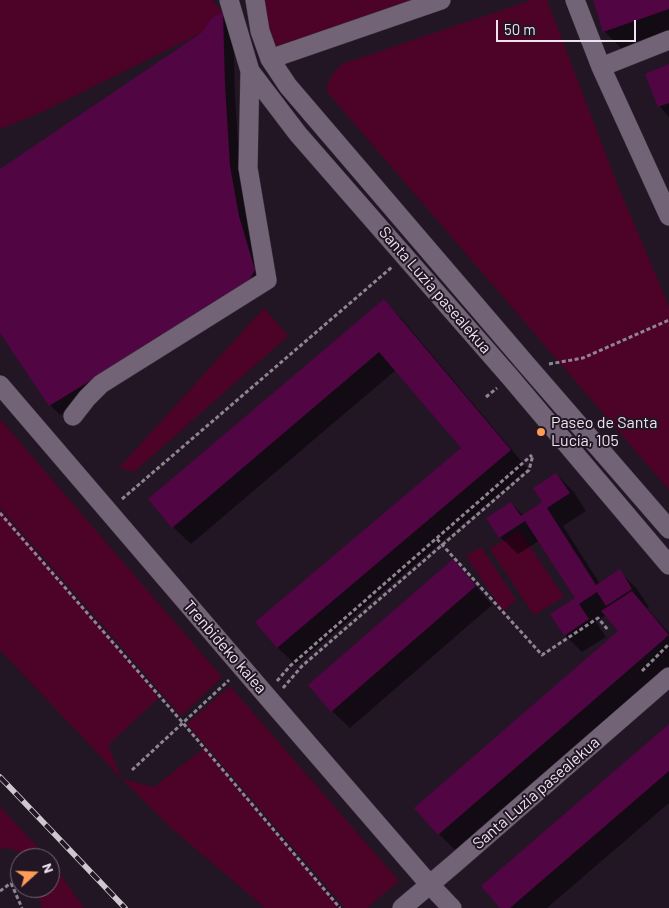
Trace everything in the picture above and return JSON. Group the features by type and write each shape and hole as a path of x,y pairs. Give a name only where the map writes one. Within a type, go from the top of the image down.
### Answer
{"street":[{"name":"Santa Luzia pasealekua","path":"229,0 250,71 298,134 510,377 669,564"},
{"name":"Santa Luzia pasealekua","path":"255,0 260,31 270,59 288,86 669,529"},
{"path":"270,59 441,0"},
{"path":"575,0 601,67 669,216"},
{"path":"601,67 669,40"},
{"path":"73,416 101,384 267,280 248,168 250,71"},
{"name":"Trenbideko kalea","path":"0,385 267,697 452,908"},
{"name":"Santa Luzia pasealekua","path":"402,908 669,677"}],"path":[{"path":"108,511 405,256"},
{"path":"543,364 583,358 669,320"},
{"path":"533,455 529,470 302,666 278,694 267,697 272,687 290,666 533,455"},
{"path":"0,513 183,723 340,908"},
{"path":"437,539 542,655 598,618 608,630"},
{"path":"642,671 669,644"},
{"path":"132,770 229,680"},
{"path":"0,891 10,883"}],"shaded area":[{"path":"0,0 212,0 223,12 212,18 201,33 42,112 0,129"},
{"path":"255,0 424,0 270,59"},
{"path":"532,0 547,0 618,186 669,306 669,490 328,93 327,85 334,72 342,64"},
{"path":"264,308 288,336 134,472 119,468"},
{"path":"0,419 222,677 181,716 0,507"},
{"path":"0,509 160,697 108,745 122,779 0,650"},
{"path":"519,530 564,597 534,615 490,549"},
{"path":"481,547 516,600 503,611 466,556"},
{"path":"230,686 399,881 367,908 345,908 187,724"},
{"path":"204,748 340,908 265,908 170,827 122,779 154,787"},
{"path":"0,807 39,848 10,849 4,847 0,850"},
{"path":"60,874 84,908 42,908 39,898 60,898"}],"building":[{"path":"593,0 669,0 669,9 603,32"},
{"path":"223,12 230,166 239,216 255,270 247,285 49,406 0,333 0,169 201,33 212,18"},
{"path":"669,64 669,103 658,107 645,74"},
{"path":"384,299 511,450 277,648 255,622 461,448 379,352 172,528 148,499"},
{"path":"556,473 570,493 547,508 596,585 620,569 632,589 606,606 597,592 579,604 589,619 564,636 550,614 575,598 525,521 499,538 486,518 511,502 521,516 542,502 533,488"},
{"path":"453,559 476,586 331,712 308,685"},
{"path":"632,591 669,635 438,835 414,808 618,631 601,611"},
{"path":"669,724 669,771 510,908 500,908 481,886"}],"railway":[{"path":"0,777 125,908"}],"place":[{"name":"Paseo de Santa Lucía, 105","path":"541,432"}]}
